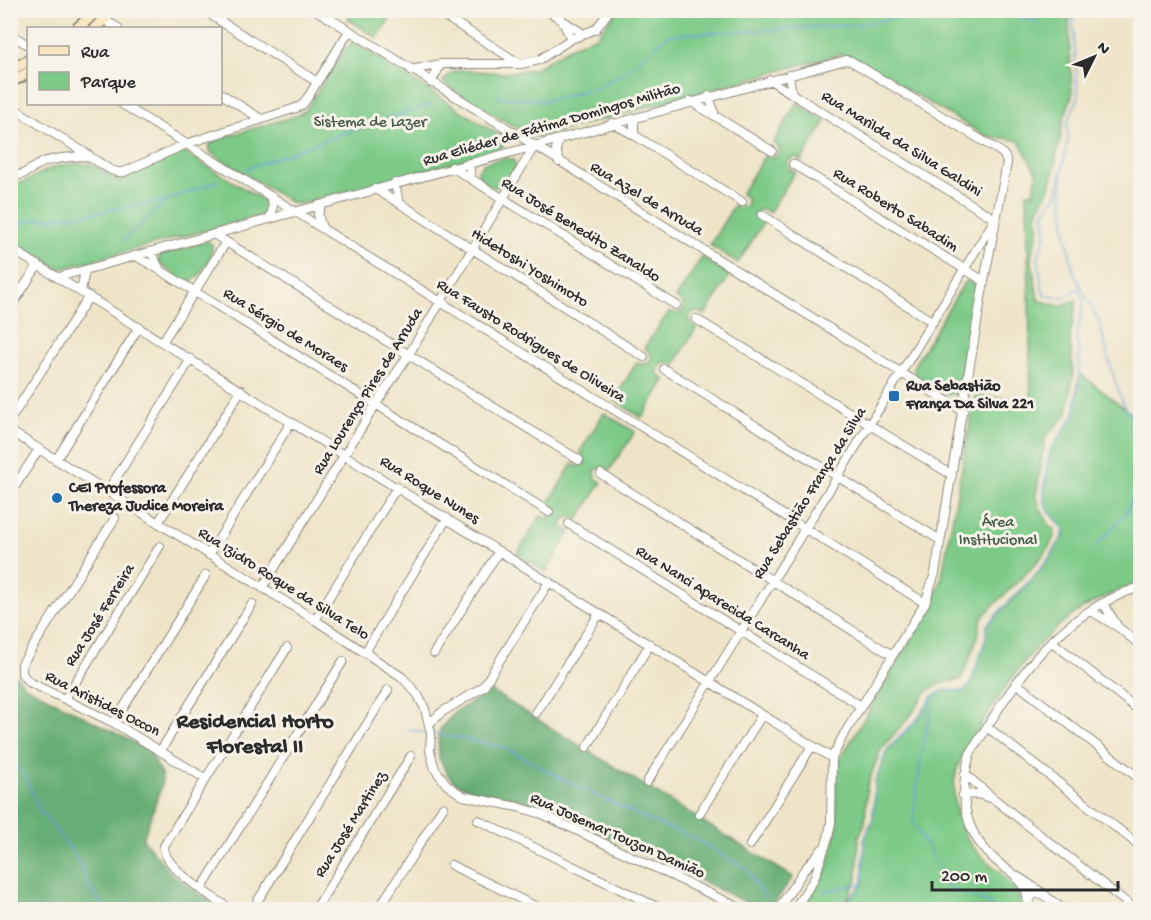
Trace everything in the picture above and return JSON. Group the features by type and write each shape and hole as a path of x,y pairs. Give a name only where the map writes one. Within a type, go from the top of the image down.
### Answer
{"main road":[{"path":"96,27 113,10"},
{"path":"79,27 94,11"},
{"path":"10,70 27,62"},
{"path":"10,82 27,74"}],"street":[{"path":"203,10 317,82"},
{"name":"Rua Azel de Arruda","path":"316,10 963,411"},
{"path":"435,10 521,64"},
{"path":"547,10 582,33"},
{"path":"411,70 441,64 521,64 539,60 571,39 596,28 610,10"},
{"path":"94,11 116,27"},
{"path":"562,20 571,39"},
{"path":"12,106 114,172 119,173 186,144 302,105 349,31"},
{"path":"10,34 27,46"},
{"path":"486,43 491,48 498,64"},
{"path":"498,64 502,52"},
{"name":"Rua Eliéder de Fátima Domingos Militão","path":"58,277 841,61 851,61 1005,157 1006,163 995,219"},
{"path":"431,83 441,64"},
{"path":"789,75 792,94"},
{"name":"Rua Marilda da Silva Galdini","path":"770,80 995,219"},
{"path":"222,94 261,119"},
{"path":"710,96 715,116"},
{"path":"690,101 772,151"},
{"name":"Rua Fausto Rodrigues de Oliveira","path":"124,105 925,603"},
{"path":"634,118 634,135"},
{"path":"612,123 742,202"},
{"path":"507,130 513,142 511,152"},
{"path":"559,139 556,149 559,162"},
{"name":"Rua Lourenço Pires de Arruda","path":"262,588 376,404 410,354 534,147"},
{"path":"11,176 20,176 50,161 80,156 94,158"},
{"path":"469,163 471,179"},
{"name":"Rua Roberto Sabadim","path":"792,164 984,281"},
{"name":"Rua José Benedito Zanaldo","path":"452,167 676,305"},
{"path":"395,183 399,203"},
{"name":"Hidetoshi Yoshimoto","path":"375,189 644,357"},
{"path":"269,195 273,206 273,213 269,219"},
{"path":"321,204 318,215 322,228"},
{"path":"762,215 933,322"},
{"path":"794,909 814,879 831,823 832,758 861,706 925,603 935,573 995,219"},
{"name":"Rua Sebastião França da Silva","path":"647,782 995,219"},
{"path":"234,246 240,228"},
{"path":"215,235 579,460"},
{"path":"163,341 226,242"},
{"name":"Rua Roque Nunes","path":"10,248 832,758"},
{"path":"151,252 160,270"},
{"name":"Rua Sérgio de Moraes","path":"136,256 549,512"},
{"path":"10,308 38,265"},
{"path":"81,291 85,270"},
{"path":"10,420 89,296"},
{"path":"696,319 952,475"},
{"path":"56,460 139,327"},
{"path":"107,492 191,359"},
{"path":"664,369 940,540"},
{"path":"158,523 241,390"},
{"path":"209,555 291,422"},
{"name":"Rua Izidro Roque da Silva Telo","path":"10,431 315,620 402,677 418,694 429,724"},
{"path":"10,494 39,449"},
{"path":"601,474 892,655"},
{"path":"315,620 397,487"},
{"name":"Rua Aristides Occon","path":"115,518 22,664 22,674 29,682 114,723 206,779"},
{"path":"365,652 447,518"},
{"name":"Rua Nanci Aparecida Carcanha","path":"569,524 861,706"},
{"name":"Rua José Ferreira","path":"65,699 160,546"},
{"path":"434,652 499,551"},
{"path":"114,723 206,575"},
{"path":"429,724 441,712 483,687 549,582"},
{"path":"1064,909 993,859 976,837 965,812 963,795 965,774 970,754 1026,668 1051,641 1091,610 1140,587"},
{"path":"1103,603 1118,627"},
{"path":"161,750 252,604"},
{"path":"1091,610 1118,627 1140,645"},
{"path":"536,713 599,614"},
{"path":"1051,641 1140,711"},
{"path":"587,747 650,644"},
{"path":"231,909 174,868 164,851 166,842 287,648"},
{"path":"202,888 343,661"},
{"path":"1016,683 1140,779"},
{"path":"252,909 388,690"},
{"path":"699,814 762,715"},
{"name":"Rua Josemar Touzon Damião","path":"429,724 430,752 435,769 447,785 463,796 542,814 740,908"},
{"path":"987,728 1140,846"},
{"path":"750,844 812,746"},
{"name":"Rua José Martinez","path":"315,909 411,756"},
{"path":"965,774 1136,909"},
{"path":"963,795 976,794 994,799"},
{"path":"378,909 442,807"},
{"path":"478,820 663,909"},
{"path":"778,909 804,870 824,846"},
{"path":"451,865 543,909"},
{"path":"1008,869 1024,886 1028,907"},
{"path":"1028,907 1033,895 1039,893 1047,896 1051,903 1050,909"}],"green space":[{"path":"353,11 395,11 377,38 348,19"},
{"name":"Área Institucional","path":"617,11 1071,11 1069,24 1072,96 1064,118 1050,188 1037,211 1038,233 1031,255 1038,300 1059,306 1077,300 1070,336 1073,375 1067,414 1045,438 1036,496 1041,511 1051,527 1055,529 1053,539 1036,563 982,618 979,633 961,679 939,684 930,689 881,749 867,786 865,823 859,836 857,879 846,902 863,884 864,841 873,818 875,782 887,750 915,722 933,696 945,690 964,691 970,686 986,638 987,625 1026,586 1048,560 1064,535 1064,529 1046,507 1044,495 1051,449 1074,416 1079,373 1140,420 1140,582 1087,606 1071,616 1044,639 1002,692 960,759 954,797 962,828 971,845 1015,889 1020,909 803,909 826,872 835,838 837,827 835,768 931,606 941,581 975,396 1031,400 1027,193 1033,193 1037,174 1019,141 984,135 855,59 841,54 537,137 531,136 460,95 443,82 450,74 460,70 505,73 534,69 574,45 597,36"},
{"name":"Sistema de Lazer","path":"353,42 499,135 503,139 503,146 496,151 299,204 292,203 211,153 209,146 215,140 305,111 344,50"},
{"path":"797,103 826,121 801,161 797,157 788,160 789,169 795,172 769,213 764,209 757,211 755,215 763,223 738,263 710,245 734,205 740,208 747,205 747,198 741,194 765,155 772,158 779,154 778,146 773,143"},
{"path":"185,153 263,200 266,204 264,215 60,269 11,240 11,183 27,181 58,166 80,163 92,165 113,178 121,180 177,154"},
{"path":"505,158 513,159 515,164 513,176 509,181 497,187 484,182 478,170 485,163"},
{"path":"208,241 212,245 209,260 191,282 185,282 159,263 161,255"},
{"path":"702,257 730,275 705,315 695,311 690,314 690,322 696,328 674,366 668,362 661,363 657,373 665,380 642,418 614,400 637,362 649,363 651,355 644,348 669,312 683,311 682,303 676,298"},
{"path":"969,281 975,285 976,289 960,387 956,393 947,395 921,380 913,367 965,282"},
{"path":"604,413 635,432 609,471 604,467 595,470 596,479 602,482 577,521 572,517 563,521 562,526 570,532 546,572 517,554 541,515 547,518 553,515 553,508 548,504 572,464 577,467 585,463 584,456 580,452"},
{"path":"11,672 25,686 149,750 162,776 161,787 143,839 171,874 222,909 11,909"},
{"path":"488,689 793,877 771,908 758,908 549,809 509,797 476,792 454,782 439,758 438,737 441,728 456,711 479,698"}],"waterway":[{"path":"842,910 863,883 864,841 873,818 875,782 887,750 915,722 933,696 945,690 964,691 970,686 986,638 987,625 1044,565 1061,539 1064,529 1046,507 1044,495 1051,449 1074,416 1079,383 1079,352 1076,338 1084,301 1078,288 1062,297 1045,295 1038,257 1046,234 1044,212 1058,193 1068,138 1067,123 1078,99 1074,15 1085,10"},
{"path":"497,97 545,101 596,88 626,71 668,35 855,25 930,12 964,17 1007,14 1038,22"},
{"path":"246,169 432,104"},
{"path":"1062,169 1067,240 1074,274 1099,321 1111,369 1126,411 1140,428"},
{"path":"10,226 36,219 76,216 167,200 218,181"},
{"path":"123,241 166,201"},
{"path":"1096,546 1126,513 1140,481"},
{"path":"933,698 921,757 913,822 950,889 991,904 992,910"},
{"path":"408,730 428,733"},
{"path":"433,733 503,747 576,786 653,822 694,838 746,869 765,897"},
{"path":"10,759 25,775 39,809 77,858 89,887 106,910"},
{"path":"824,891 861,884"}],"place":[{"name":"Rua Sebastião França Da Silva 221","path":"894,396"},
{"name":"CEI Professora Thereza Judice Moreira","path":"57,498"}],"district":[{"name":"Residencial Horto Florestal II","path":"255,736"}]}
